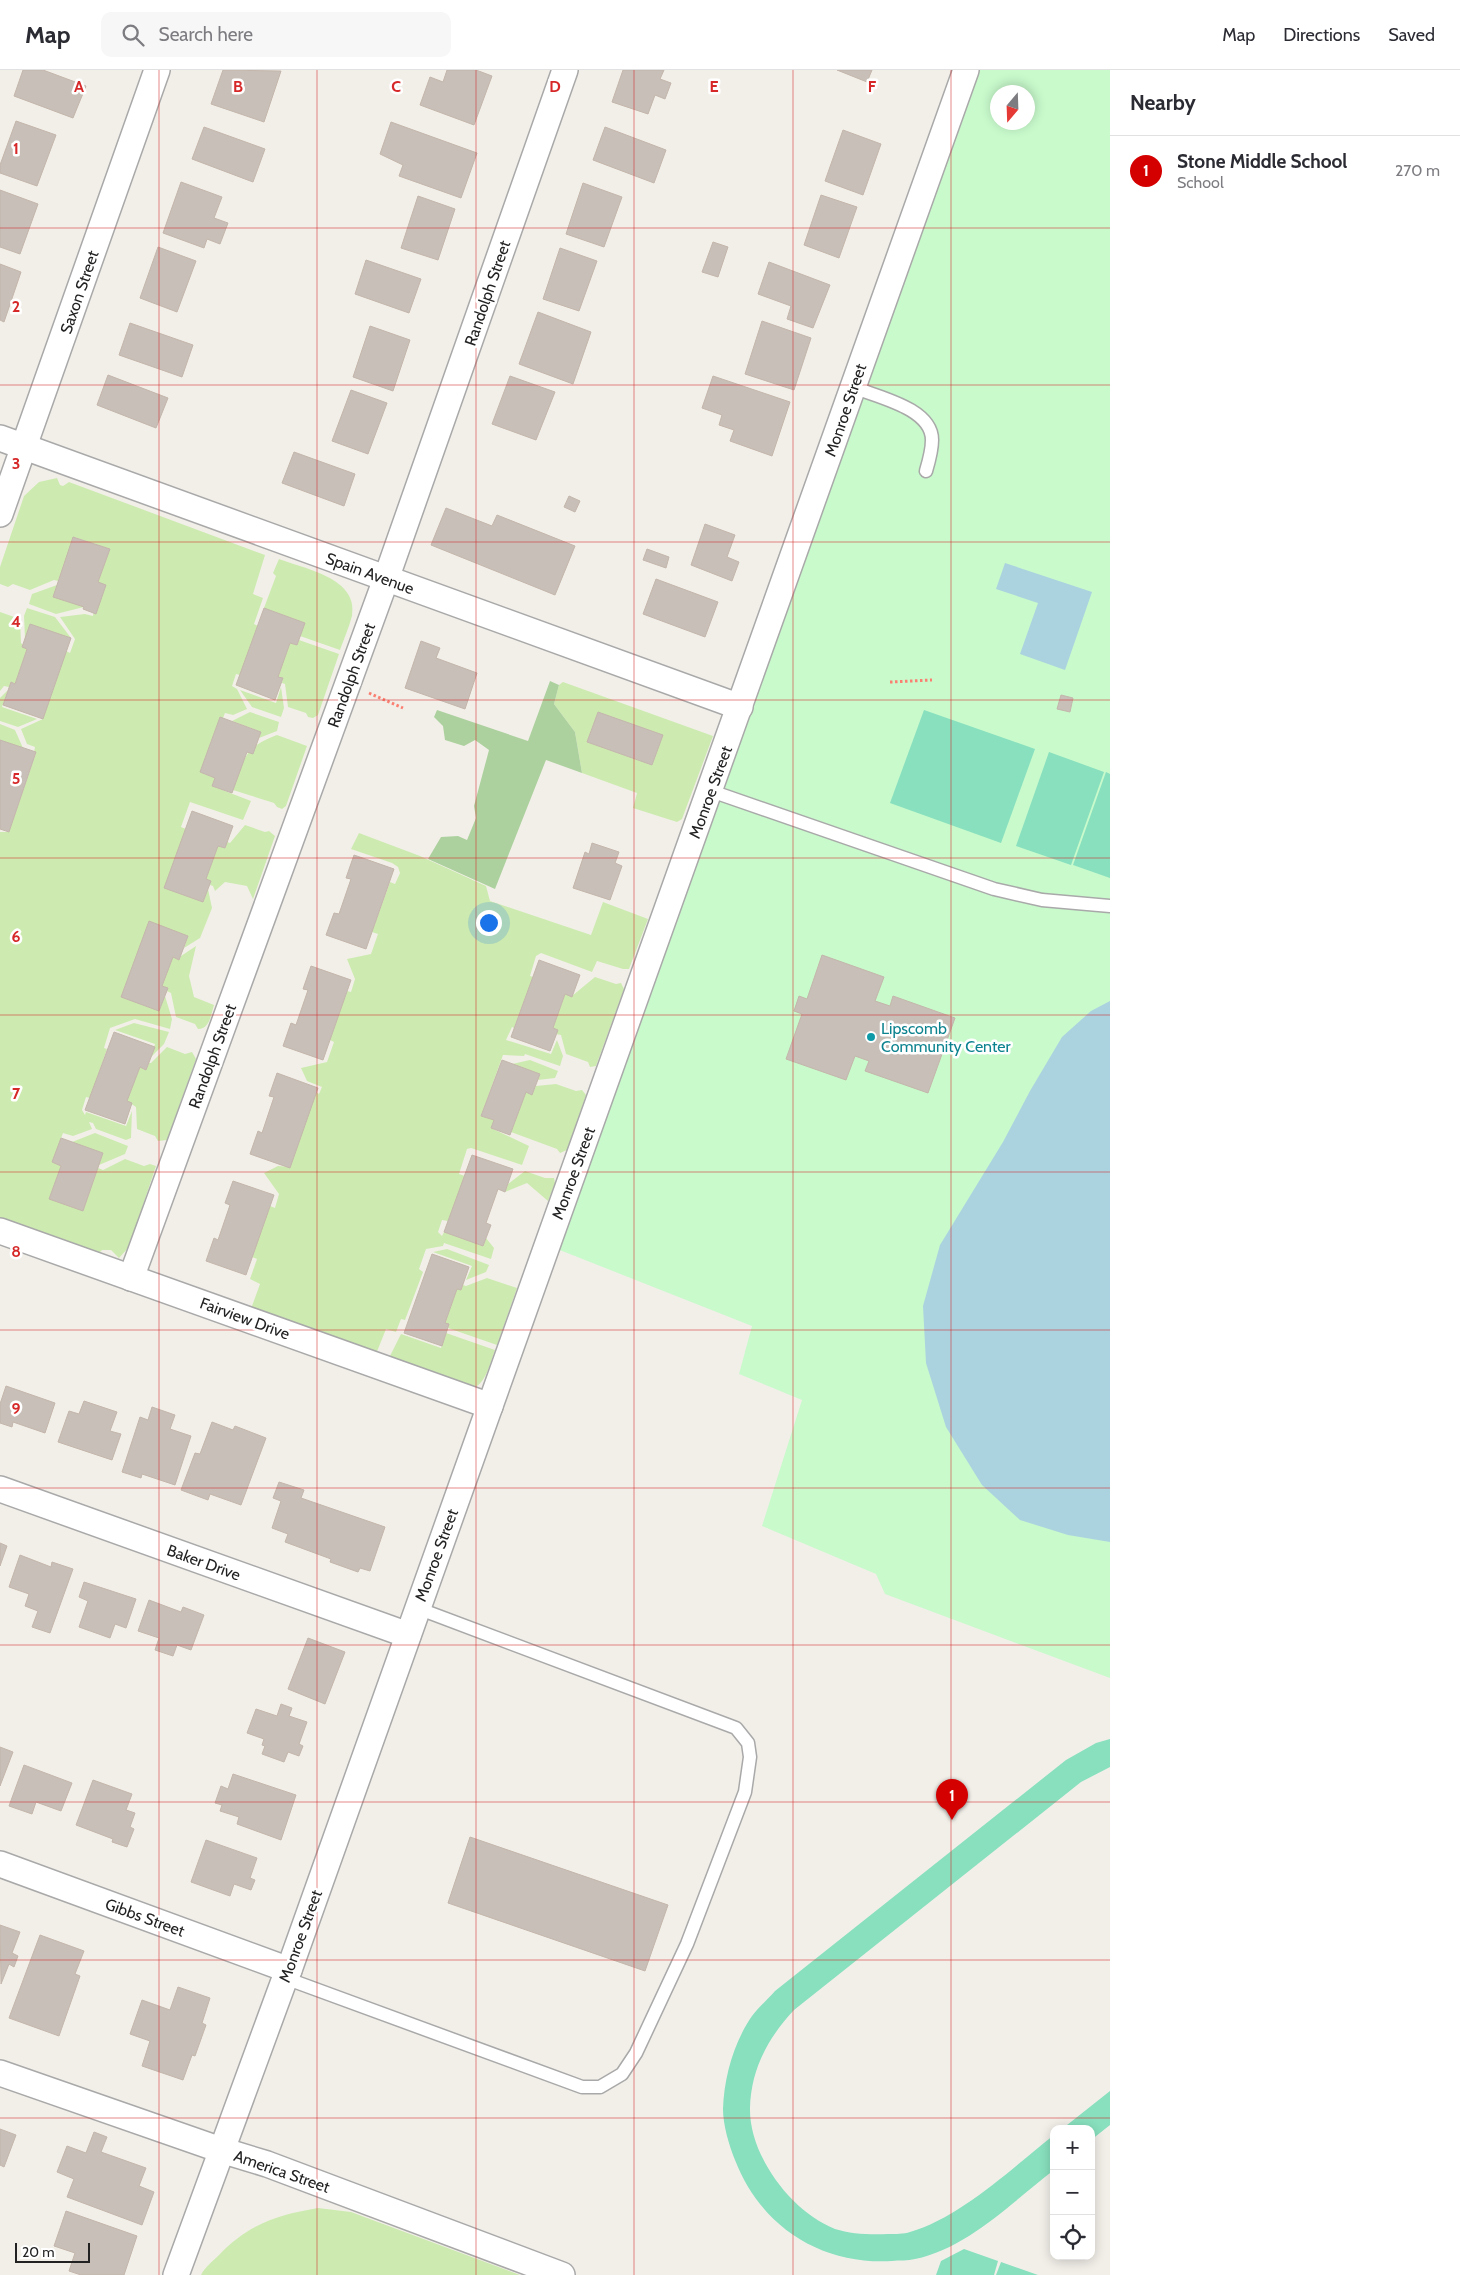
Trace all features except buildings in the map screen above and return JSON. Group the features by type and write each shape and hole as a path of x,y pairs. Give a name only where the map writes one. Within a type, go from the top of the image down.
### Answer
{"street":[{"name":"Saxon Street","path":"0,514 157,70"},
{"name":"Randolph Street","path":"131,1278 386,579 565,70"},
{"name":"Monroe Street","path":"176,2275 287,1974 711,791 966,70"},
{"name":"Spain Avenue","path":"0,438 740,707"},
{"name":"Fairview Drive","path":"0,1231 490,1406"},
{"name":"Baker Drive","path":"0,1489 408,1635"},
{"name":"Gibbs Street","path":"0,1864 287,1974"},
{"name":"America Street","path":"0,2073 267,2164 562,2275"}],"lane":[{"path":"853,387 914,411 927,423 932,439 926,471"},
{"path":"711,791 994,888 1042,900 1110,906"},
{"path":"287,1974 582,2087 600,2087 622,2074 636,2053 686,1944 745,1792 750,1757 748,1743 736,1728 417,1608"}],"path":[{"path":"890,682 932,680"},
{"path":"348,684 403,708"}],"green space":[{"path":"966,70 1110,70 1110,1678 885,1594 876,1574 762,1526 802,1400 739,1374 752,1326 547,1245"},
{"path":"57,478 60,485 63,486 69,482 265,555 253,594 263,598 254,624 258,626 240,675 236,674 232,686 237,689 247,709 233,715 225,713 223,718 220,717 200,772 215,778 212,786 251,801 243,820 190,802 181,827 186,829 164,888 203,902 208,889 212,908 200,938 184,948 188,936 149,922 121,997 159,1011 165,996 172,1019 170,1029 135,1019 110,1028 104,1048 107,1049 90,1098 86,1097 82,1110 85,1115 86,1112 126,1126 132,1111 131,1138 126,1140 96,1129 93,1123 89,1122 92,1129 73,1136 63,1133 52,1162 61,1166 49,1199 83,1211 98,1168 103,1170 125,1159 144,1166 150,1164 156,1166 129,1247 119,1258 111,1250 102,1250 97,1255 0,1221 0,832 9,832 36,753 34,752 35,747 27,744 21,729 43,719 66,651 70,653 75,639 60,617 85,614 93,616 98,582 110,549 74,537 58,581 54,580 30,590 13,584 8,587 0,584 0,567 24,496 39,482"},
{"path":"279,559 328,577 347,592 352,603 352,616 340,650 300,636 305,623 264,608 276,576 273,573"},
{"path":"57,585 84,607 56,614 29,604 32,594"},
{"path":"27,608 55,617 71,638 25,639 24,616"},
{"path":"0,612 20,619 21,643 27,649 15,684 11,682 9,687 4,686 0,691"},
{"path":"299,640 339,654 318,715 313,718 308,717 306,713 288,707 285,684 282,683 283,678 278,677 290,643 297,645"},
{"path":"550,681 559,685 554,704 575,732 582,773 546,760 495,889 428,859 441,837 458,836 467,840 476,818 474,806 489,750 475,740 464,746 445,740 443,726 434,717 437,710 528,741"},
{"path":"563,682 713,736 682,819 677,822 633,808 637,793 582,773 575,732 554,704 559,685","holes":["598,712 663,735 652,765 587,742"]},
{"path":"281,687 284,708 281,717 252,707 240,690 276,703"},
{"path":"8,690 2,707 37,719 18,727 0,721 0,698"},
{"path":"924,710 1035,749 1001,843 890,803"},
{"path":"250,712 279,722 277,731 259,738 261,732 232,721"},
{"path":"0,724 15,730 23,748 0,740"},
{"path":"277,735 307,746 286,806 282,809 274,803 233,790 243,762 251,750"},
{"path":"1049,752 1104,772 1071,865 1016,846"},
{"path":"1106,772 1110,774 1110,878 1073,865"},
{"path":"245,825 265,832 269,831 275,836 253,899 247,886 225,882 215,891 213,886 210,885 211,881 206,879 218,846 225,848 227,842 230,843"},
{"path":"359,833 420,856 486,886 490,901 591,935 603,902 648,919 629,969 597,961 592,972 541,953 536,956 530,976 533,977 514,1028 512,1027 506,1040 551,1054 557,1040 563,1056 560,1066 525,1054 524,1056 503,1055 481,1116 494,1120 491,1128 529,1146 522,1165 471,1148 467,1149 459,1174 465,1176 448,1221 442,1220 438,1232 442,1236 444,1232 483,1246 486,1238 494,1248 491,1259 444,1243 443,1246 426,1249 419,1269 423,1272 405,1320 401,1319 396,1332 386,1329 376,1354 254,1311 252,1306 260,1284 250,1279 257,1259 252,1257 270,1206 275,1208 279,1194 264,1173 278,1166 290,1167 316,1092 319,1094 322,1087 307,1081 301,1068 327,1062 334,1042 330,1040 347,991 351,992 355,979 347,959 371,954 378,934 372,932 390,882 395,884 400,873 398,867 392,863 351,849"},
{"path":"196,946 189,976 194,997 214,1005 208,1024 198,1029 195,1024 176,1017 171,993 167,991 168,988 162,986 173,957 179,960 181,956"},
{"path":"595,977 616,984 621,983 624,989 596,1066 590,1067 588,1062 566,1054 561,1035 556,1034 558,1030 553,1028 565,994 572,996"},
{"path":"134,1023 169,1032 164,1044 151,1057 155,1044 115,1030"},
{"path":"167,1047 185,1054 192,1052 196,1059 167,1140 158,1141 155,1136 137,1129 136,1107 127,1101 140,1067 146,1070 149,1063"},
{"path":"530,1060 558,1071 555,1078 538,1080 540,1074 512,1064"},
{"path":"556,1084 576,1091 582,1090 586,1095 567,1150 560,1153 557,1149 511,1132 526,1092 532,1094 536,1086"},
{"path":"95,1133 128,1146 125,1154 99,1165 103,1153 72,1142"},
{"path":"525,1171 545,1178 554,1178 555,1183 548,1201 527,1183 505,1192 508,1184"},
{"path":"447,1249 489,1265 486,1272 466,1280 472,1266 433,1252"},
{"path":"487,1278 517,1288 497,1345 448,1328 449,1324 445,1323 457,1289 461,1290 463,1285 466,1286"},
{"path":"446,1333 495,1350 485,1376 474,1388 389,1358 401,1334 441,1348"},
{"path":"1110,1739 1110,1767 1081,1782 794,2010 769,2043 758,2067 751,2094 752,2126 757,2144 776,2180 803,2210 819,2221 841,2231 868,2234 899,2234 929,2225 967,2203 1050,2138 1050,2173 1006,2209 971,2234 953,2245 915,2259 866,2261 841,2256 818,2248 797,2237 777,2222 761,2205 746,2184 735,2160 725,2128 723,2109 728,2072 735,2048 752,2016 775,1991 1066,1760 1096,1743"},
{"path":"1110,2091 1110,2125 1095,2137 1095,2125 1067,2125"},
{"path":"318,2208 351,2212 520,2275 201,2275 230,2244 253,2228 264,2222 289,2214"},
{"path":"964,2249 998,2261 994,2275 936,2275 941,2261"},
{"path":"1001,2262 1038,2275 996,2275"}],"water":[{"path":"1005,563 1092,592 1065,670 1020,654 1038,603 996,589"},
{"path":"1110,1001 1110,1542 1068,1535 1020,1520 982,1485 946,1427 926,1363 923,1306 940,1245 1003,1142 1062,1037 1091,1011"}],"place":[{"name":"Lipscomb Community Center","path":"871,1037"},
{"name":"Stone Middle School","path":"952,1820"}]}
